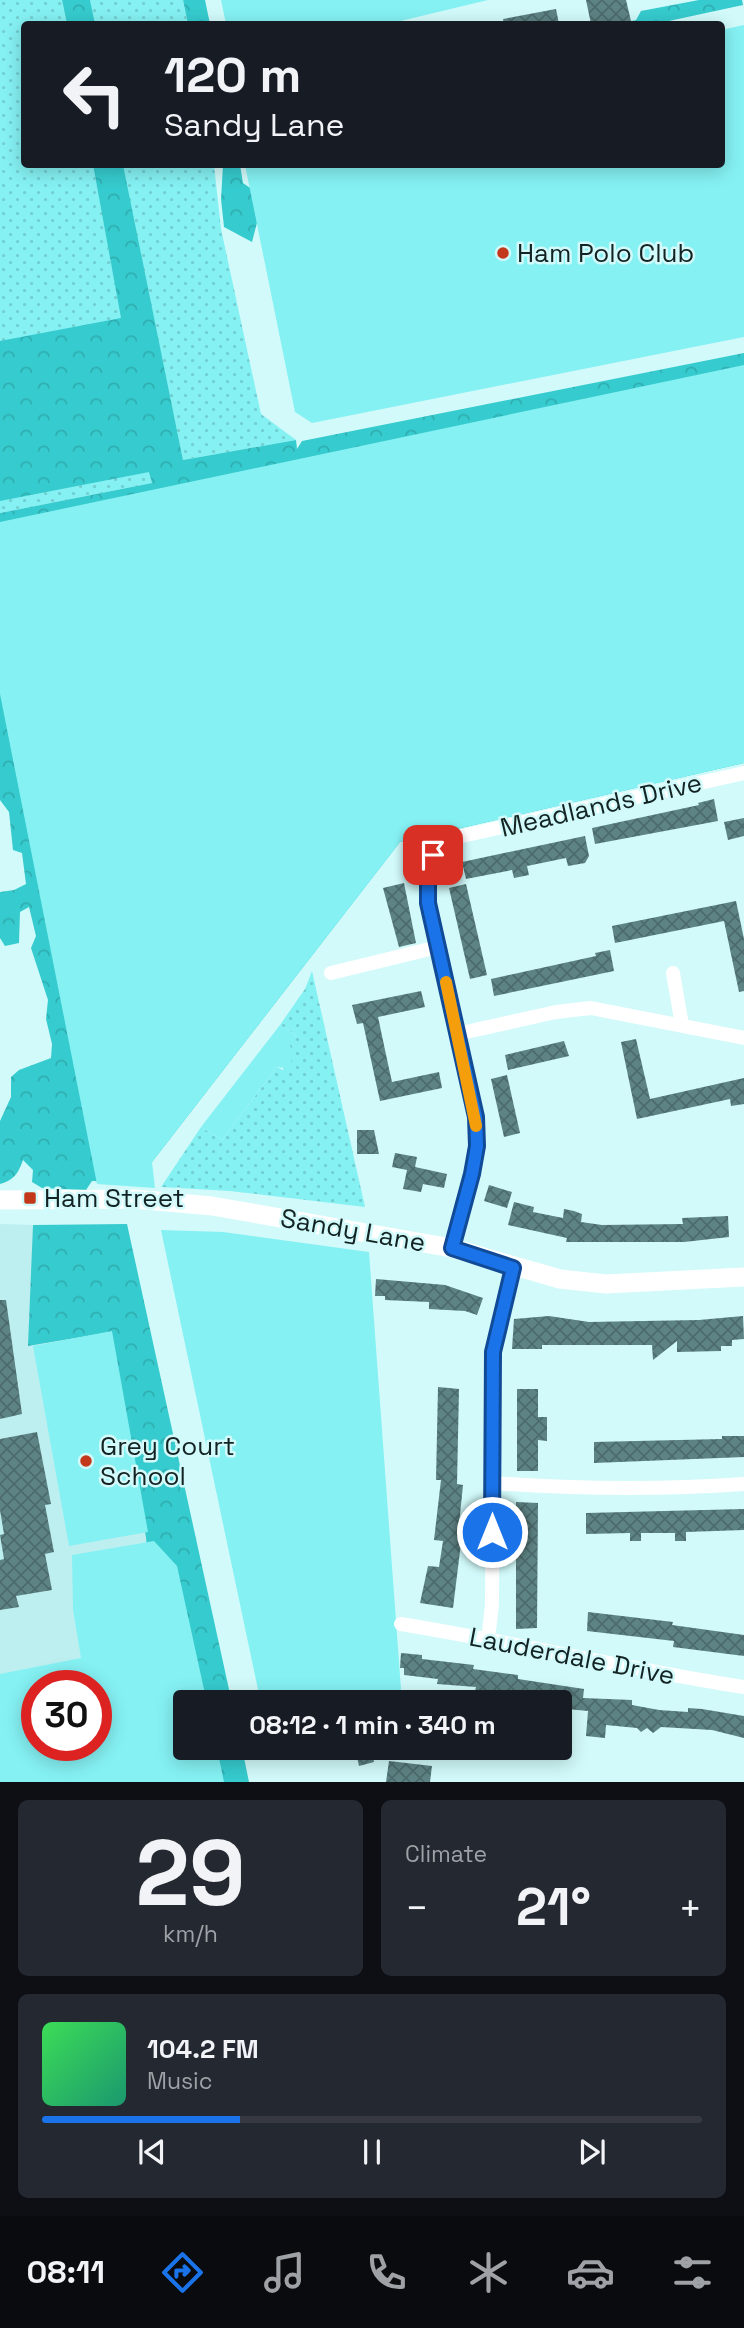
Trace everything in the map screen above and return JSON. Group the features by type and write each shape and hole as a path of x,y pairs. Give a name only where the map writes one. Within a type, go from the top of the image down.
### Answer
{"street":[{"name":"Meadlands Drive","path":"452,1248 477,1146 476,1117 428,903 428,871 433,855 453,838 744,773"},
{"path":"331,973 438,947"},
{"path":"673,973 682,1025"},
{"path":"457,1034 556,1012 591,1008 744,1038"},
{"name":"Sandy Lane","path":"0,1200 134,1199 212,1206 452,1248 513,1268 560,1279 606,1284 744,1277"},
{"path":"488,1639 492,1605 493,1352 513,1268"},
{"path":"492,1483 569,1488 691,1488 744,1483"},
{"name":"Lauderdale Drive","path":"401,1624 488,1639 624,1668 744,1687"}],"shaded area":[{"path":"0,0 62,0 66,21 21,21 21,168 94,168 152,483 0,513"},
{"path":"90,0 183,0 187,21 94,21"},
{"path":"221,0 488,0 400,21 225,21"},
{"name":"Ham Polo Club","path":"744,25 744,337 312,423 295,412 246,168 725,168 725,29"},
{"path":"123,168 214,168 221,229 261,414 296,440 183,460"},
{"path":"744,365 744,763 400,842 152,1162 155,1188 97,1184 0,694 0,522"},
{"path":"312,971 365,1207 230,1191 161,1187 201,1127 222,1140 277,1067 283,1070 292,1052 289,1045 296,1035 280,1025 305,989"},
{"path":"280,1025 296,1035 290,1045 293,1055 289,1069 277,1067 222,1140 201,1127"},
{"name":"Grey Court School","path":"0,1224 33,1225 35,1236 126,1234 184,1690 173,1690 173,1750 0,1782"},
{"path":"161,1230 223,1232 369,1252 401,1690 258,1690"},
{"path":"112,1331 148,1532 69,1546 33,1346"},
{"path":"154,1541 177,1566 204,1690 173,1690 173,1760 219,1760 224,1782 0,1782 0,1674 81,1658 73,1610 72,1555"}],"green space":[{"path":"62,0 90,0 94,21 66,21"},
{"path":"183,0 205,0 209,21 187,21"},
{"path":"699,0 742,0 743,5 669,21 632,21 636,20 641,11"},
{"path":"94,168 124,168 183,460 296,440 297,449 302,441 744,353 744,763 400,842 152,1162 0,567 0,513 152,483 149,472 0,501 0,341 121,318"},
{"path":"223,168 240,168 243,183 253,190 259,215 252,242 224,227 221,199"},
{"path":"0,655 119,1182 92,1181 86,1190 42,1188 32,1182 33,1170 23,1160 15,1176 0,1184 0,1121 11,1097 11,1077 19,1070 51,1058 52,1044 46,1019 48,1000 31,948 36,936 29,907 20,912 19,943 5,946 0,938 0,892 14,890 26,884 22,853 13,850 9,812 0,800"},
{"path":"127,1224 229,1690 195,1690 150,1586 146,1537 105,1333 28,1346 33,1225"},
{"path":"215,1760 244,1760 249,1782 220,1782"}],"building":[{"path":"586,0 626,0 631,21 590,21"},
{"path":"556,9 558,21 503,21"},
{"path":"714,799 718,821 595,844 592,828 699,805 698,803"},
{"path":"744,818 744,836 728,840 724,822"},
{"path":"585,836 589,856 585,863 568,866 566,858 527,866 529,875 514,878 512,870 466,879 462,862"},
{"path":"404,883 416,943 399,947 383,888"},
{"path":"466,884 487,975 470,979 449,888"},
{"path":"736,901 744,939 744,991 739,992 724,921 615,943 612,926"},
{"path":"610,950 614,971 494,996 491,979 596,956 595,953"},
{"path":"421,991 425,1007 378,1017 388,1064 392,1082 439,1072 442,1088 380,1101 363,1023 357,1024 352,1005"},
{"path":"636,1039 650,1099 744,1078 744,1104 731,1106 730,1099 637,1119 621,1042"},
{"path":"564,1041 569,1056 508,1070 505,1055"},
{"path":"507,1075 520,1133 504,1137 491,1079"},
{"path":"357,1130 374,1130 379,1154 357,1154"},
{"path":"395,1153 417,1157 415,1167 447,1174 444,1188 423,1184 421,1192 403,1189 407,1170 392,1167"},
{"path":"489,1185 512,1192 507,1208 484,1201"},
{"path":"514,1202 534,1207 533,1212 563,1218 564,1209 574,1211 582,1214 581,1222 602,1225 683,1224 682,1218 728,1216 729,1237 684,1242 566,1242 567,1238 508,1225"},
{"path":"376,1279 445,1285 483,1298 477,1315 465,1311 429,1309 429,1302 385,1300 385,1296 375,1296"},
{"path":"0,1300 6,1300 22,1414 0,1419"},
{"path":"549,1316 589,1322 699,1320 743,1316 744,1339 732,1340 732,1346 721,1346 721,1351 677,1352 677,1341 653,1360 652,1345 542,1345 542,1349 512,1349 514,1319"},
{"path":"438,1387 459,1389 457,1484 463,1485 458,1535 462,1535 453,1608 420,1603 428,1566 439,1567 443,1541 434,1540 441,1480 436,1480"},
{"path":"517,1389 538,1389 538,1417 547,1417 547,1441 538,1440 538,1471 517,1471"},
{"path":"37,1432 51,1504 45,1505 54,1552 45,1554 52,1590 16,1596 19,1607 0,1610 0,1560 4,1559 0,1535 4,1534 0,1510 0,1439"},
{"path":"722,1436 744,1436 744,1457 594,1463 594,1442 722,1439"},
{"path":"516,1502 538,1503 537,1628 516,1629"},
{"path":"744,1509 744,1530 686,1532 686,1541 675,1541 675,1533 641,1533 641,1541 630,1541 630,1533 586,1534 586,1513"},
{"path":"588,1612 673,1622 672,1625 744,1635 744,1656 673,1647 674,1641 587,1631"},
{"path":"401,1653 422,1655 422,1659 474,1665 473,1669 518,1675 518,1679 584,1689 583,1698 632,1700 632,1705 659,1710 688,1712 688,1708 744,1716 744,1738 712,1730 661,1727 653,1733 647,1728 641,1732 637,1728 606,1725 605,1738 586,1736 588,1711 572,1709 572,1690 475,1690 476,1687 437,1684 438,1679 404,1675 404,1668 400,1668"},
{"path":"358,1760 374,1760 374,1762 359,1766"},
{"path":"389,1761 432,1766 430,1782 386,1782"}],"slow traffic":[{"path":"446,982 476,1126"}],"place":[{"name":"Ham Polo Club","path":"503,253"},
{"name":"Ham Street","path":"30,1198"},
{"name":"Grey Court School","path":"86,1461"}],"route":[{"path":"433,855 428,871 428,903 476,1117 477,1146 472,1174 452,1248 513,1268 493,1352 492,1532"}]}
